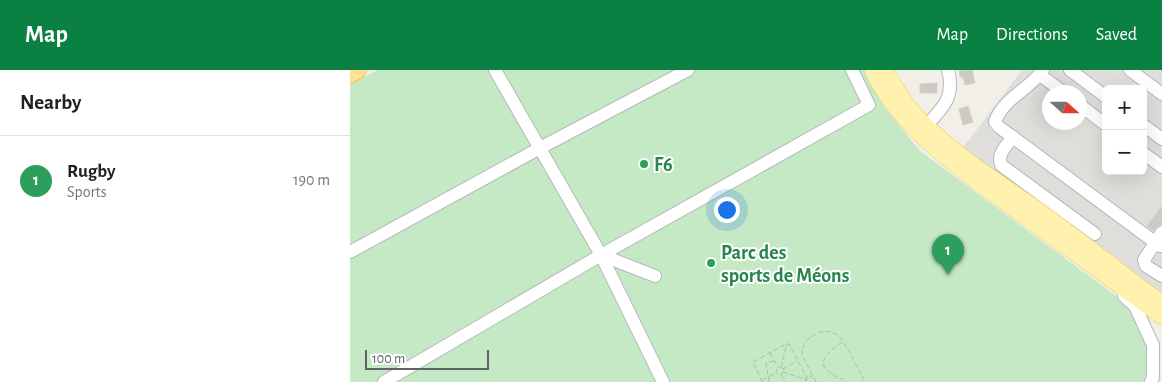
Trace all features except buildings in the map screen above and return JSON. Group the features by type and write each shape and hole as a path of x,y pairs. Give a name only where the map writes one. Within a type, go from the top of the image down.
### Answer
{"highway":[{"path":"350,74 357,70"}],"main road":[{"path":"872,70 894,107 942,154 990,192 1162,317"},
{"path":"886,70 903,98 927,126 995,181 1043,214 1162,303"}],"street":[{"path":"495,70 600,255 663,382"},
{"path":"350,252 688,70"},
{"path":"384,382 600,255 869,105 852,70"},
{"path":"927,126 942,110 949,97 951,81 948,70"},
{"path":"1070,70 1102,95"},
{"path":"1130,70 1162,94"},
{"path":"1055,85 1042,73 1032,84 1006,103 995,122 1013,138 1159,240 1144,260 1146,266 1162,276"},
{"path":"1092,114 1102,101"},
{"path":"1087,110 1102,121"},
{"path":"1147,128 1162,139"},
{"path":"1013,138 1001,153 999,162 1001,165 1095,234"},
{"path":"1147,156 1162,167"},
{"path":"600,255 655,276"},
{"path":"1093,266 1135,306 1153,345 1153,377 1151,382"}],"path":[{"path":"816,382 802,355 805,344 816,333 830,332 839,336 866,382"},
{"path":"843,342 828,353 824,365 830,374 848,382"},
{"path":"787,344 798,361 806,380"},
{"path":"787,344 753,362 762,381 781,368 798,361"},
{"path":"786,382 781,368 787,344"},
{"path":"769,352 781,368"},
{"path":"769,382 766,363 774,361"},
{"path":"776,372 806,380"},
{"path":"806,380 812,375"}],"shaded area":[{"path":"1022,70 1162,70 1162,310 956,157"}],"green space":[{"name":"Parc des sports de Méons","path":"378,70 865,70 882,104 920,151 1131,307 1146,343 1148,372 1146,382 350,382 350,84"}],"place":[{"name":"F6","path":"644,164"},
{"name":"Parc des sports de Méons","path":"711,263"},
{"name":"Rugby","path":"948,275"}]}
